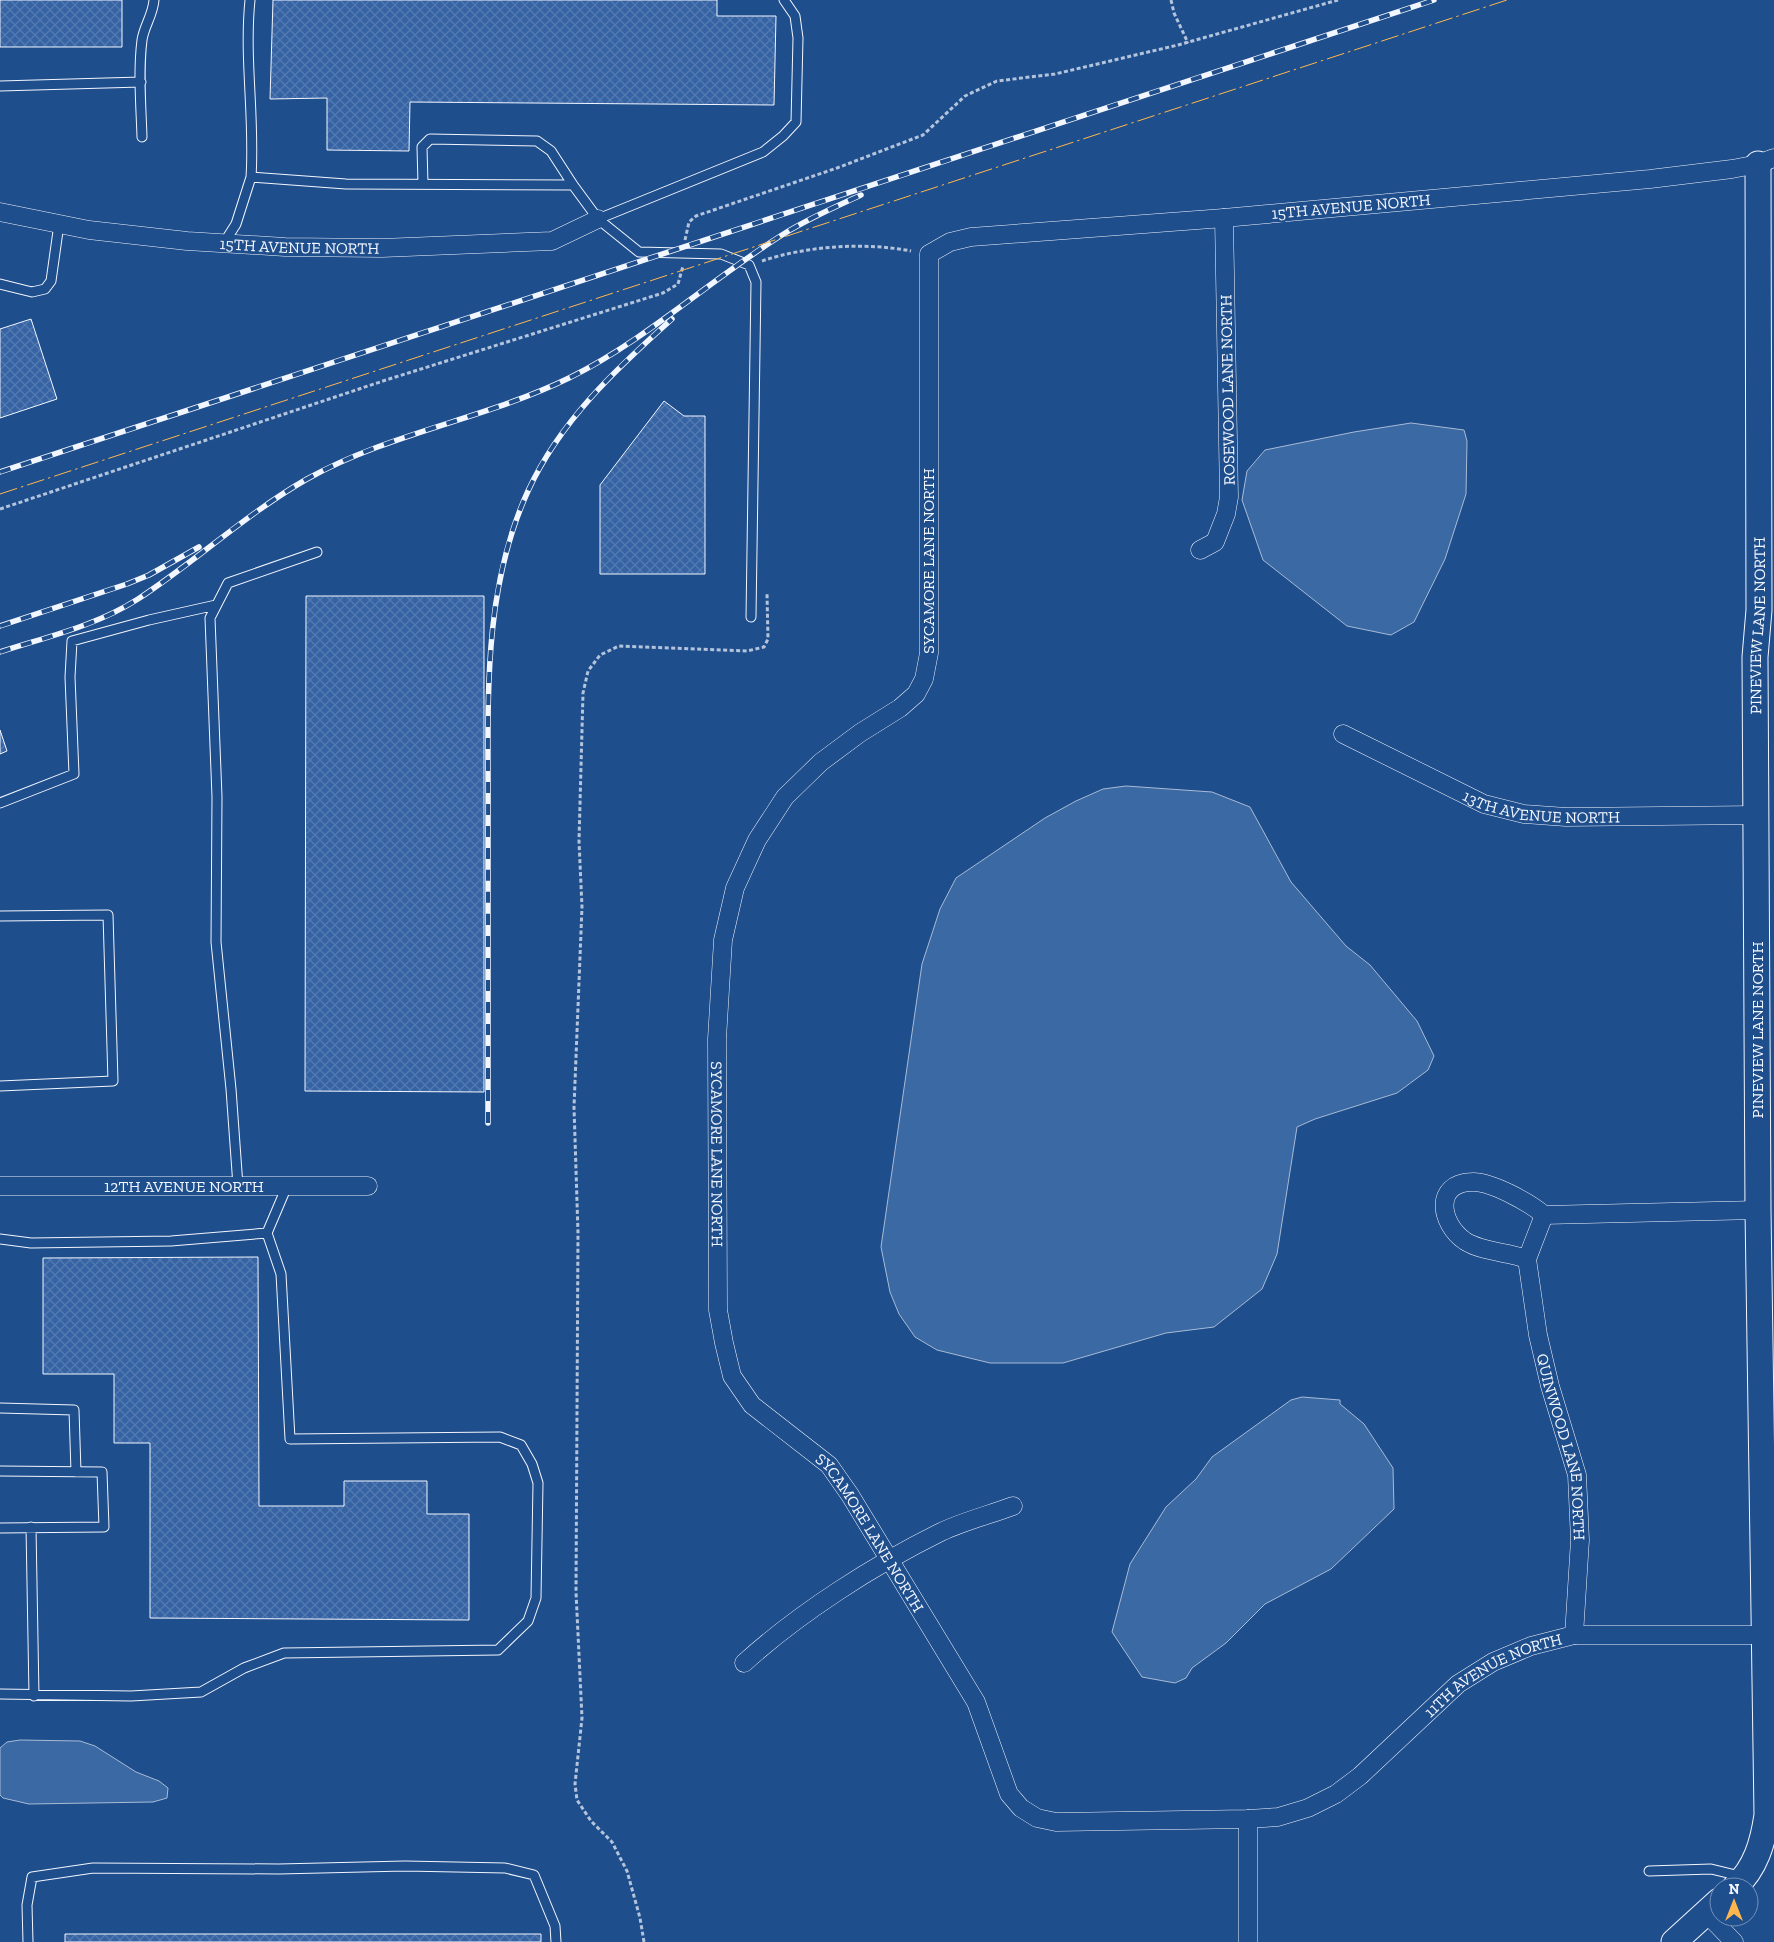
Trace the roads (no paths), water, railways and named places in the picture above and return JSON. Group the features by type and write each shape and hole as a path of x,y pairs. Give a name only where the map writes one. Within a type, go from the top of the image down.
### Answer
{"street":[{"name":"15TH AVENUE NORTH","path":"929,254 950,242 971,237 1224,218 1640,180 1766,161"},
{"name":"PINEVIEW LANE NORTH","path":"1744,1877 1755,1862 1764,1839 1767,1816 1770,1635 1758,1210 1755,657 1759,610 1766,161"},
{"name":"15TH AVENUE NORTH","path":"0,212 89,230 285,247 382,248 552,241 598,219"},
{"name":"ROSEWOOD LANE NORTH","path":"1200,550 1215,542 1226,514 1229,497 1224,218"},
{"name":"SYCAMORE LANE NORTH","path":"929,254 929,653 924,679 916,694 900,708 860,733 821,762 785,797 757,840 735,888 723,940 717,1010 718,1310 732,1376 752,1405 829,1465 891,1560 976,1702 1009,1794 1021,1808 1037,1818 1056,1822 1248,1819"},
{"name":"13TH AVENUE NORTH","path":"1343,734 1484,804 1524,814 1566,817 1756,815"},
{"path":"1527,1259 1466,1241 1447,1217 1443,1204 1447,1192 1458,1184 1473,1182 1486,1184 1520,1200 1544,1215 1758,1210"},
{"name":"12TH AVENUE NORTH","path":"0,1186 368,1186"},
{"name":"QUINWOOD LANE NORTH","path":"1544,1215 1527,1259 1538,1335 1550,1386 1578,1475 1580,1540 1574,1635"},
{"path":"744,1663 768,1641 817,1605 891,1560 943,1531 1013,1506"},
{"name":"11TH AVENUE NORTH","path":"1248,1819 1286,1815 1308,1808 1336,1794 1360,1776 1458,1684 1493,1662 1531,1646 1574,1635 1770,1635"},
{"path":"1248,1819 1248,1942"},
{"path":"1674,1942 1709,1910"},
{"path":"1725,1927 1734,1942"}],"lane":[{"path":"142,137 142,37 153,12 154,0"},
{"path":"224,243 236,224 251,177 254,141 248,90 250,0"},
{"path":"598,219 763,152 783,136 796,122 798,38 796,16 784,0"},
{"path":"0,86 141,82"},
{"path":"423,184 422,147 430,139 537,141 551,151 573,186 598,219 638,252 721,254 750,266 756,282 751,617"},
{"path":"251,177 314,183 573,186"},
{"path":"0,284 32,292 45,289 51,281 59,224"},
{"path":"238,1186 231,1089 216,942 217,797 210,618 228,583 317,552"},
{"path":"0,803 74,774 70,677 72,642 148,620 216,605"},
{"path":"0,916 108,915 113,1081 0,1086"},
{"path":"0,1694 131,1696 201,1692 244,1668 284,1653 498,1650 528,1621 536,1598 538,1483 532,1464 521,1445 500,1437 290,1439 281,1274 267,1233 288,1186"},
{"path":"0,1240 31,1243 162,1241 267,1233"},
{"path":"0,1408 74,1410 76,1472"},
{"path":"0,1471 102,1472 104,1527 0,1528"},
{"path":"31,1528 34,1696"},
{"path":"28,1942 27,1905 32,1877 93,1868 279,1869 405,1866 505,1868 534,1875 555,1926 556,1942"},
{"path":"1649,1871 1711,1869 1729,1877"}],"water":[{"path":"1411,423 1464,430 1467,441 1466,494 1445,559 1414,622 1391,635 1347,626 1263,560 1242,500 1247,471 1265,450 1354,432"},
{"path":"1126,786 1212,792 1250,807 1291,882 1346,946 1370,965 1417,1021 1434,1056 1428,1070 1397,1093 1315,1119 1297,1127 1277,1254 1262,1289 1214,1327 1166,1333 1063,1363 990,1363 937,1350 915,1337 899,1314 890,1292 881,1247 922,964 940,909 956,878 1045,818 1103,789"},
{"path":"1302,1397 1340,1400 1340,1404 1364,1424 1393,1468 1394,1509 1331,1569 1265,1604 1226,1643 1192,1668 1186,1678 1175,1683 1142,1677 1112,1632 1130,1564 1166,1507 1196,1479 1212,1457 1291,1400"},
{"path":"20,1740 80,1741 95,1746 136,1772 159,1781 168,1788 167,1798 153,1802 29,1804 3,1798 0,1795 0,1748 7,1742"}],"railway":[{"path":"0,472 1434,0"},
{"path":"0,652 88,624 122,608 159,584 263,507 307,479 338,463 404,438 504,405 569,378 625,346 782,235 811,218 861,195"},
{"path":"488,1123 488,697 490,654 502,571 513,531 528,491 556,442 573,419 610,377 672,319"},
{"path":"0,626 127,584 149,575 199,547"}]}
